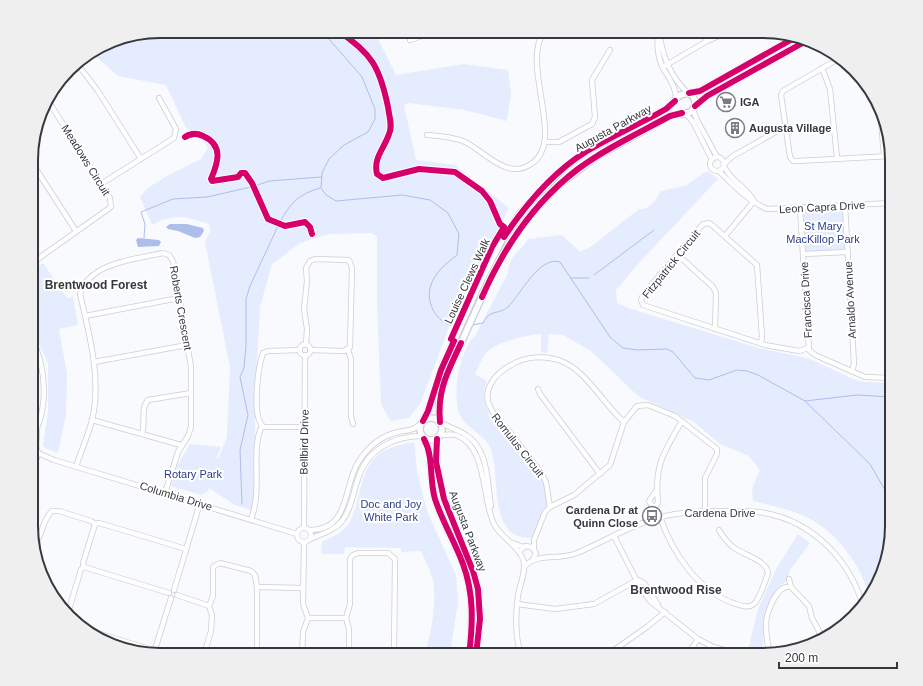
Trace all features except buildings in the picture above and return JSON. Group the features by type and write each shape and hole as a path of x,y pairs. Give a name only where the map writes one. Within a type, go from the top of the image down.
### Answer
{"main road":[{"path":"789,41 700,91 680,95 676,100 677,109 684,113 694,108 707,96 801,44"},
{"path":"688,93 694,98 694,108"},
{"name":"Augusta Parkway","path":"422,422 430,406 441,370 475,294 495,252 521,212 564,168 587,151 666,110 676,100"},
{"name":"Augusta Parkway","path":"440,423 438,408 441,388 494,270 515,234 554,189 578,169 596,157 670,116 684,113"},
{"path":"433,418 440,423 439,437 430,441 423,437 419,430 422,422 433,418"},
{"name":"Augusta Parkway","path":"423,437 429,451 435,498 463,564 470,587 472,620 469,648"},
{"name":"Augusta Parkway","path":"439,437 436,462 444,500 473,571 478,589 480,618 477,648"}],"street":[{"path":"410,40 416,38"},
{"path":"427,135 448,137 463,141 499,165 513,169 531,164 541,154 546,142 537,70 537,56 542,38"},
{"path":"659,38 658,51 663,67 674,87 676,100"},
{"path":"660,38 661,48 668,64 688,93"},
{"path":"663,67 714,38"},
{"path":"546,142 559,142 592,124 595,113 592,80 610,50"},
{"path":"834,61 783,91 781,95 790,157 793,160 884,156 882,131"},
{"path":"81,67 106,103 141,159"},
{"path":"822,68 830,89 836,158"},
{"path":"101,184 174,138 176,129 163,108 159,98"},
{"name":"Meadows Circuit","path":"38,259 112,207 112,202 51,105"},
{"path":"694,108 697,120 724,165"},
{"path":"684,113 693,122 712,160 712,168 719,171 733,156 781,129 787,128"},
{"path":"712,160 733,156"},
{"name":"Leon Capra Drive","path":"724,165 729,176 752,196 754,201"},
{"name":"Leon Capra Drive","path":"719,171 749,200 770,209 885,203"},
{"path":"38,172 76,231"},
{"path":"725,236 754,201"},
{"name":"Arnaldo Avenue","path":"845,206 854,364 852,371"},
{"name":"Francisca Drive","path":"800,208 804,254 803,264 808,348 815,355 866,377 885,378"},
{"name":"Fitzpatrick Circuit","path":"761,343 759,269 755,262 709,223 702,224 643,295 641,303 646,307 715,330 761,343 799,351 808,348"},
{"path":"804,254 847,252"},
{"name":"Roberts Crescent","path":"76,467 92,420 95,393 94,362 80,294 82,287 103,268 115,263 163,253 169,255 172,260 191,367 191,427 188,436 181,445 165,493"},
{"path":"677,254 713,287 716,293 715,330"},
{"path":"310,350 309,346 306,345 307,329 304,309 307,265 310,261 315,259 347,259 351,262 352,268 351,346 348,350 351,359 351,416 353,424"},
{"path":"85,316 179,298"},
{"path":"94,362 188,345"},
{"path":"262,426 258,419 256,390 262,355 264,352 268,351 300,350 302,346 306,345"},
{"path":"300,350 305,356 309,354 310,350"},
{"path":"310,350 348,350"},
{"path":"38,354 43,375 43,407 38,427"},
{"name":"Bellbird Drive","path":"305,356 307,529"},
{"name":"Romulus Circuit","path":"550,507 546,482 540,471 490,408 488,390 494,377 504,369 524,359 538,357 562,361 576,369 587,380 610,410 624,422"},
{"path":"538,389 540,394 600,474"},
{"path":"142,434 144,428 144,404 148,400 190,393"},
{"path":"524,567 531,560 535,551 534,540 545,512 550,507 574,495 610,465 624,422 637,406 643,404 675,416 717,449 717,454 704,478 705,511"},
{"path":"92,420 181,445"},
{"path":"656,492 660,461 666,447 682,421"},
{"path":"304,542 299,540 297,534 300,530 319,529 337,519 342,511 352,475 366,451 376,442 388,436 414,430 422,422"},
{"path":"440,423 465,434 478,447 484,464 495,519 510,541 535,551 542,557"},
{"path":"262,426 305,427"},
{"path":"251,519 256,501 259,432 262,426"},
{"path":"439,437 455,435 467,442 473,449 480,463 487,500 494,522 503,537 520,553 523,559 524,567 517,604 518,645 520,648"},
{"path":"304,542 329,531 341,523 348,513 363,465 371,454 390,442 423,437"},
{"name":"Columbia Drive","path":"38,459 54,460 200,503 297,534"},
{"path":"154,648 170,596 174,590 200,503"},
{"name":"Cardena Drive","path":"531,560 542,557 567,556 660,517 680,513 705,511 738,510 760,512 786,519 804,528 822,541 842,561 853,579 860,599"},
{"path":"39,540 47,516 52,511 66,513 91,521 95,524 99,523 186,549"},
{"path":"660,517 672,546 689,571 718,596 744,606 749,606 755,603 768,570 764,564 734,548 719,530"},
{"path":"70,608 81,569 84,567 83,563 95,524"},
{"path":"307,529 311,536 310,539"},
{"path":"614,536 633,574 638,580 644,583 664,612 698,639 720,648"},
{"path":"520,553 534,540"},
{"path":"302,648 303,632 308,618 304,608 304,542"},
{"path":"349,648 349,629 346,618 349,609 350,559 353,555 358,553 388,553 395,559 394,648"},
{"path":"523,559 531,560"},
{"path":"206,648 211,631 212,615 209,606 213,596 213,567 216,564 222,563 251,572 255,575 257,588 257,648"},
{"path":"84,567 170,596 177,595 209,606"},
{"path":"789,579 791,587 809,606 812,618 820,634"},
{"path":"517,604 560,609 594,604 638,580"},
{"path":"768,648 766,640 767,617 779,590 785,587 791,587"},
{"path":"257,588 303,588"},
{"path":"174,590 177,595"},
{"path":"617,648 636,635 664,612"},
{"path":"308,618 346,618"},
{"path":"107,636 142,647"},
{"path":"692,648 698,639"}],"green space":[{"name":"Rotary Park","path":"160,38 378,38 396,75 463,64 508,70 511,94 507,121 465,110 408,103 404,105 416,160 455,165 509,208 451,322 420,404 409,418 391,421 381,405 377,304 377,237 372,233 329,234 300,243 272,264 260,307 255,398 255,511 235,505 209,488 208,491 201,495 171,486 177,466 190,444 221,447 216,459 219,457 227,437 230,367 205,242 211,230 209,224 194,219 174,217 167,218 152,225 140,197 148,188 165,177 201,159 208,148 204,142 186,128 166,85 118,76 96,56 113,47 128,42"},
{"path":"707,171 718,179 636,266 616,290 617,303 631,309 762,349 808,358 853,379 864,382 885,383 885,534 879,565 867,589 861,574 848,553 823,527 800,514 753,501 752,489 760,470 749,456 720,444 694,422 638,396 591,351 563,335 549,334 547,353 541,352 541,334 519,338 496,346 485,354 475,374 487,381 484,398 492,421 507,437 511,434 546,482 550,507 545,512 534,538 525,538 516,535 508,528 502,519 497,495 493,457 490,447 484,439 462,419 458,411 457,389 458,376 465,352 508,273 510,262 528,239 562,235 580,252 592,246 639,209 650,206 661,191 685,186"},
{"name":"St Mary MacKillop Park","path":"803,210 808,210 814,213 843,211 845,249 805,252"},
{"path":"43,263 67,298 73,297 78,325 59,329 67,374 66,415 58,453 45,448 43,445 48,412 48,363 38,342 38,267"},
{"name":"Doc and Joy White Park","path":"414,442 417,472 428,514 456,575 458,602 451,648 427,648 433,618 434,589 431,573 421,551 401,552 401,548 345,547 344,554 321,554 322,542 340,532 349,523 354,513 366,471 372,462 379,454 399,445"},
{"path":"798,534 810,543 790,570 787,581 778,587 764,616 763,648 748,648 758,609 776,569"}],"water":[{"path":"170,224 187,224 203,228 204,231 200,237 195,238 178,231 168,229 166,227"},
{"path":"138,238 159,240 161,242 159,246 138,247 136,240"}],"waterway":[{"path":"328,38 362,77 375,109 375,119 368,132 344,145 329,159 322,173 321,188 326,195 336,201 402,195 430,200 448,213 459,234 457,255 435,276 429,292 432,306 440,319 452,326 459,326"},
{"path":"255,186 269,181 321,177"},
{"path":"144,238 145,224 141,212 173,199 207,197 251,187"},
{"path":"280,222 296,200 306,193 320,188"},
{"path":"242,504 240,450 248,415 240,377 244,368 246,346 246,299 250,286 278,226"},
{"path":"594,275 654,230"},
{"path":"472,325 483,323 491,314 508,307 531,277 545,264 553,261 560,262 610,337 623,348 637,350 667,349 673,352 695,378 709,380 737,370 747,371 758,375 805,401 870,464 885,490"},
{"path":"571,278 589,278"},
{"path":"805,401 857,395 885,397"}],"cycle path":[{"name":"Louise Clews Walk","path":"348,38 367,54 373,63 378,72 385,93 391,128 376,163 377,174 383,178 419,169 455,172 482,191 490,201 500,224 504,227 492,247 451,339"},
{"path":"689,93 700,91 789,41"},
{"path":"695,106 707,96 801,44"},
{"path":"504,237 521,213 541,190 575,159 606,140 666,109 675,101"},
{"path":"482,297 510,243 521,227 547,196 562,182 589,161 611,147 670,116 682,113"},
{"path":"185,137 192,134 198,134 210,140 214,144 218,155 216,167 211,179 212,181 238,177 241,173 245,173 252,183 268,219 285,226 305,222 310,227 312,234"},
{"path":"423,421 428,411 441,370 454,341"},
{"path":"440,422 440,400 444,381 461,343"},
{"path":"424,439 429,453 435,499 467,575 472,609 470,648"},
{"path":"437,439 436,462 444,499 473,571 478,589 480,619 477,648"}],"place":[{"name":"IGA","path":"726,102"},
{"name":"Augusta Village","path":"735,128"},
{"name":"Cardena Dr at Quinn Close","path":"652,516"}],"district":[{"name":"Brentwood Forest","path":"96,285"},
{"name":"Brentwood Rise","path":"676,590"}]}
